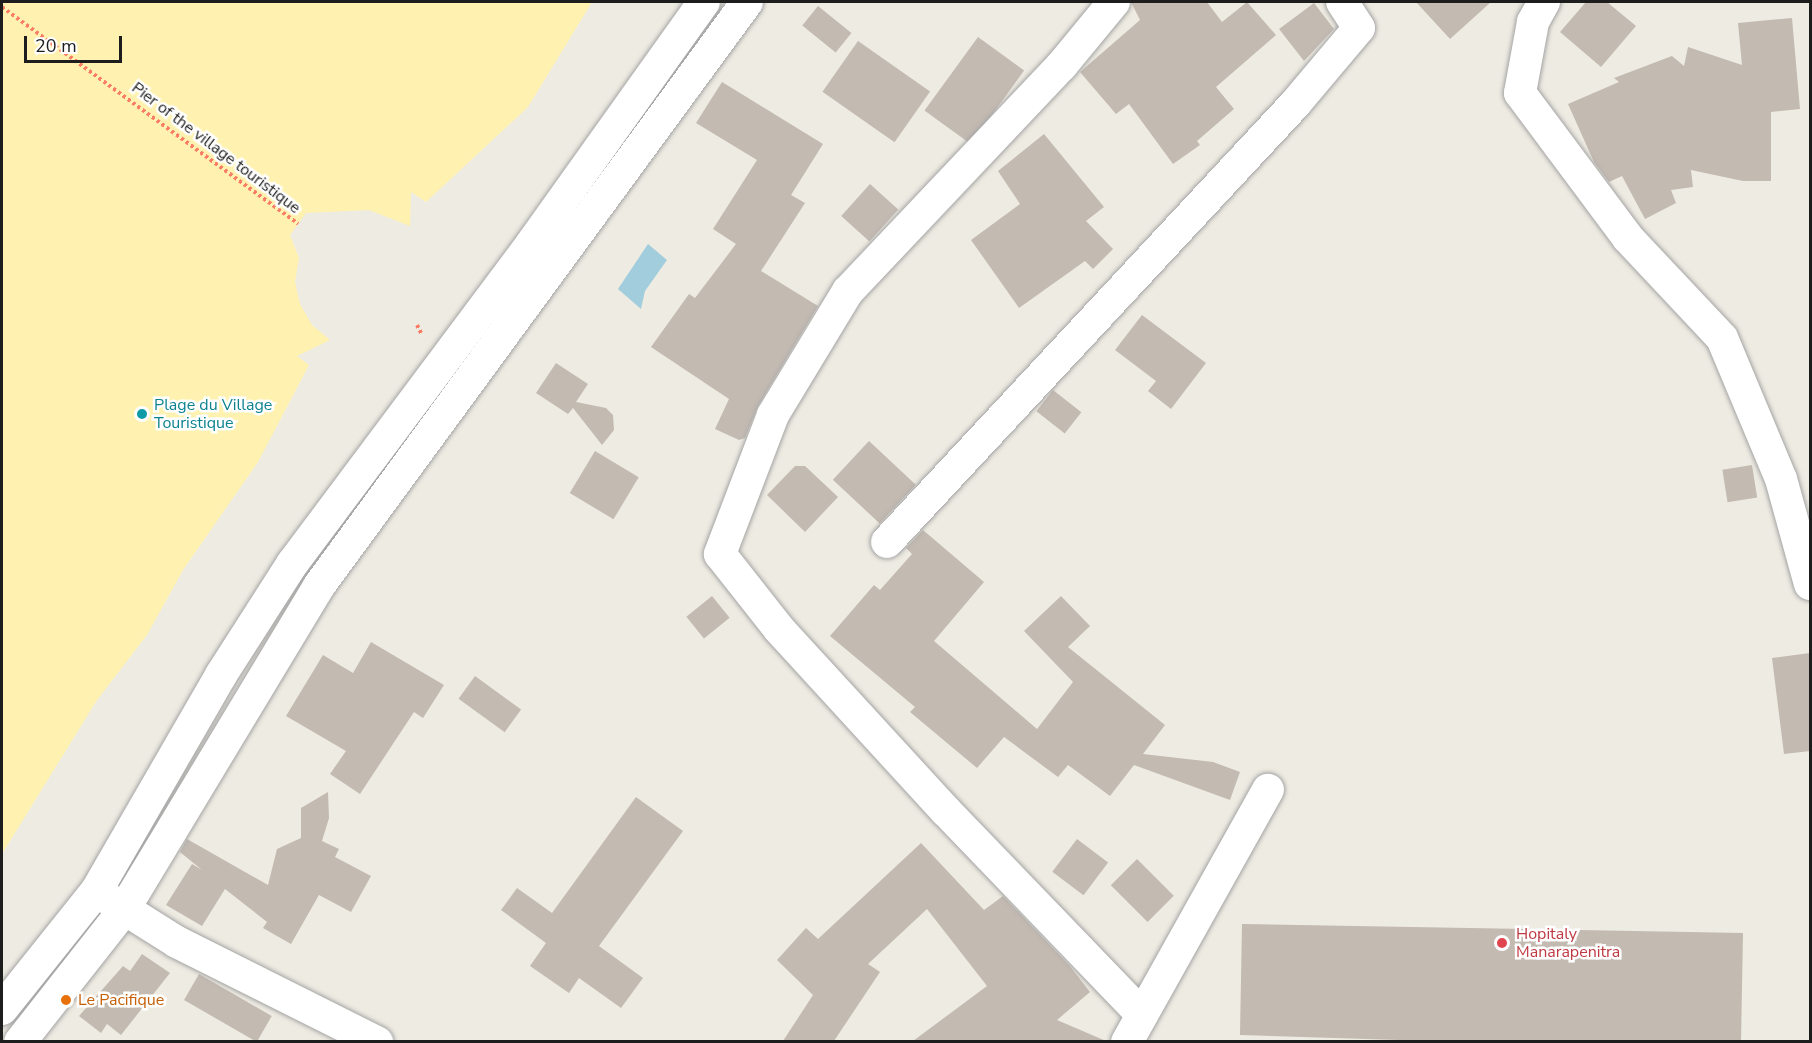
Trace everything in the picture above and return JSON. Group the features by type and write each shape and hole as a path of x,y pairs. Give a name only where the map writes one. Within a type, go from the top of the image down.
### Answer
{"street":[{"path":"21,1041 123,911 319,586 747,2"},
{"path":"1114,2 1062,65 849,291 773,415 720,554 779,629 937,801 1141,1014"},
{"path":"887,542 1309,87 1359,28 1342,2"},
{"path":"1544,2 1533,22 1520,93 1628,238 1722,338 1781,479 1810,584"},
{"path":"2,1009 97,890 269,596 532,243 700,7 721,36"},
{"path":"1127,1041 1268,790"},
{"path":"97,890 123,911 339,1033 377,1041"}],"path":[{"name":"Pier of the village touristique","path":"2,7 298,224"}],"sand":[{"name":"Plage du Village Touristique","path":"2,2 592,2 528,107 426,202 411,192 410,226 369,210 306,213 290,235 299,258 295,282 300,304 312,325 330,340 297,356 309,365 258,462 183,570 147,635 97,700 2,854"}],"water":[{"path":"648,244 667,260 645,291 641,309 618,289"}],"building":[{"path":"1131,2 1207,2 1222,22 1247,2 1276,35 1216,87 1234,109 1197,141 1200,145 1173,164 1129,104 1116,114 1080,72 1140,20"},
{"path":"1416,2 1491,2 1450,39"},
{"path":"1586,2 1607,2 1636,26 1601,67 1560,32"},
{"path":"1314,3 1334,29 1304,61 1279,29"},
{"path":"818,6 851,33 836,52 802,25"},
{"path":"1792,18 1800,109 1771,112 1771,181 1743,181 1691,170 1693,187 1671,190 1676,203 1645,219 1622,176 1609,182 1594,162 1568,104 1619,82 1614,78 1672,56 1684,66 1688,47 1742,65 1738,23"},
{"path":"978,37 1024,71 971,144 925,111"},
{"path":"858,41 930,91 895,142 822,92"},
{"path":"722,82 823,144 791,195 805,203 761,271 818,306 758,406 745,438 739,440 715,429 729,399 651,347 689,294 695,298 736,244 713,229 757,160 696,123"},
{"path":"1044,134 1104,207 1086,221 1113,249 1093,269 1085,261 1019,308 971,240 1020,204 998,171"},
{"path":"870,184 898,209 869,241 841,216"},
{"path":"1142,315 1206,363 1171,409 1148,391 1156,381 1115,350"},
{"path":"556,363 588,384 576,402 606,408 613,415 614,430 602,445 573,408 568,414 536,393"},
{"path":"1053,390 1081,412 1065,433 1036,411"},
{"path":"869,441 916,485 880,523 833,480"},
{"path":"595,451 639,477 613,519 570,493"},
{"path":"1752,465 1757,498 1728,502 1722,470"},
{"path":"795,466 805,466 838,497 805,532 767,495"},
{"path":"923,530 984,582 934,641 1037,729 1073,682 1024,631 1061,596 1090,626 1068,647 1165,725 1143,754 1213,762 1240,772 1230,800 1134,765 1110,796 1068,765 1058,777 1004,737 977,768 910,712 915,707 830,636 874,585 880,590 912,554 906,548"},
{"path":"712,596 730,618 704,639 686,617"},
{"path":"371,642 444,685 423,718 414,712 360,794 330,774 346,751 286,716 323,655 353,673"},
{"path":"1810,653 1810,751 1784,754 1772,658"},
{"path":"475,676 521,710 505,732 459,699"},
{"path":"328,792 329,818 322,841 339,849 335,857 371,876 351,912 319,895 291,944 263,928 267,922 225,889 202,926 166,905 192,864 202,870 180,852 187,839 268,885 277,849 301,838 301,808"},
{"path":"636,797 683,831 599,946 643,978 621,1008 579,978 569,993 530,966 546,943 501,910 517,888 552,913"},
{"path":"1077,839 1108,862 1083,895 1052,872"},
{"path":"921,843 984,910 1003,896 1069,965 1090,992 1057,1020 1106,1041 913,1041 987,986 927,909 868,964 880,972 834,1041 783,1041 813,995 777,960 806,928 818,939"},
{"path":"1137,859 1174,896 1148,922 1111,885"},
{"path":"1242,924 1743,933 1741,1041 1431,1041 1240,1035"},
{"path":"142,954 170,973 121,1035 107,1024 101,1033 79,1016 123,966 130,971"},
{"path":"199,974 272,1016 257,1042 184,1000"}],"place":[{"name":"Plage du Village Touristique","path":"142,414"},
{"name":"Hopitaly Manarapenitra","path":"1502,943"},
{"name":"Le Pacifique","path":"66,1000"}]}
